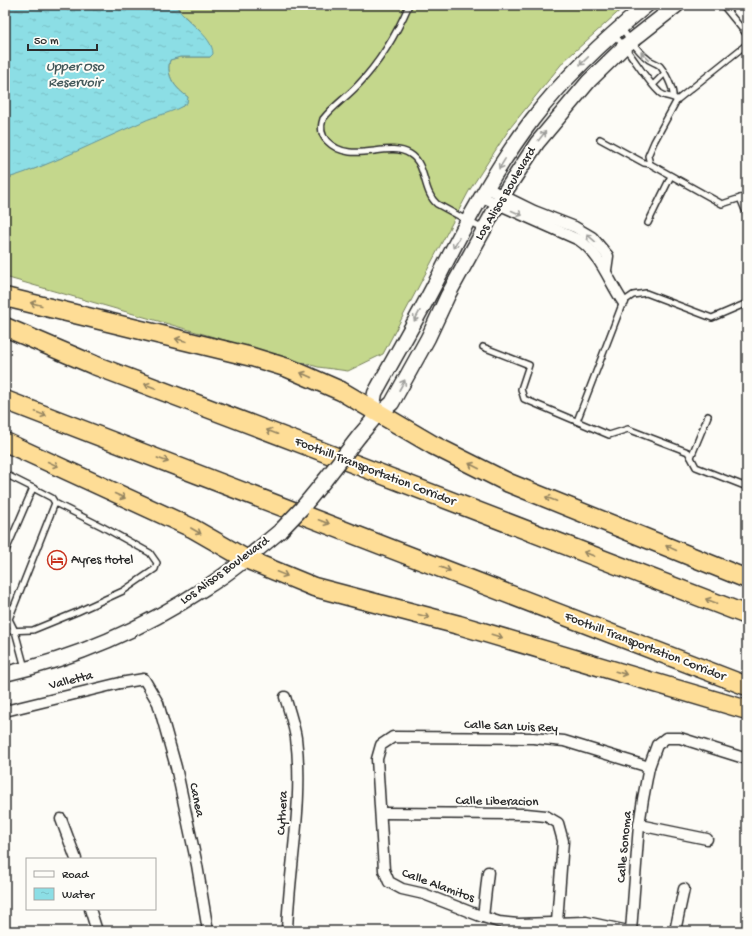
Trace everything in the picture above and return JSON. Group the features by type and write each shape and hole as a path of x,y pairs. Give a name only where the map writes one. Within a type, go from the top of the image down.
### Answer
{"highway":[{"path":"5,296 252,357 288,368 341,391 433,446 496,477 747,579"},
{"name":"Foothill Transportation Corridor","path":"5,327 94,365 747,615"},
{"name":"Foothill Transportation Corridor","path":"5,400 747,686"},
{"path":"5,442 192,528 246,559 314,586 460,625 747,710"}],"main road":[{"name":"Los Alisos Boulevard","path":"5,674 84,651 132,630 201,591 246,559 280,531 325,480 372,421 376,411 373,405 375,393 468,221 532,120 576,68 616,30 647,5"},
{"name":"Los Alisos Boulevard","path":"376,411 384,410 392,403 500,200 522,164 550,126 589,81 628,43 677,5"}],"street":[{"path":"485,192 579,240 590,248 606,270 611,285 623,302"},
{"name":"Valletta","path":"5,711 120,683 144,679"},
{"name":"Canea","path":"144,679 158,703 176,767 197,865 208,931"},
{"name":"Cythera","path":"285,697 296,738 298,781 287,931"},
{"name":"Calle San Luis Rey","path":"393,737 533,738 564,741 649,767"},
{"name":"Calle Alamitos","path":"393,737 381,745 377,759 384,870 389,882 402,889 424,894 483,917 518,924 586,922 630,931"},
{"name":"Calle Sonoma","path":"630,931 639,825 649,767 657,745 666,738 680,738 747,759"},
{"name":"Calle Liberacion","path":"381,813 526,814 546,816 558,823 563,841 557,922"},
{"path":"61,819 76,858"},
{"path":"639,825 707,839"},
{"path":"483,917 488,872"},
{"path":"675,931 684,889"},
{"path":"90,910 97,931"}],"lane":[{"path":"409,5 390,40 369,73 358,86 323,119 321,132 323,137 333,146 348,152 389,150 408,153 418,163 432,200 484,229"},
{"path":"725,8 747,35"},
{"path":"616,30 628,43 649,60 659,65 672,85 675,98"},
{"path":"616,30 628,43 653,85 662,94 675,98"},
{"path":"650,164 648,156 675,98 747,44"},
{"path":"653,85 664,74"},
{"path":"600,139 644,163 650,164 722,204 747,196"},
{"path":"648,223 671,176"},
{"path":"740,198 747,215"},
{"path":"577,421 623,302 633,295 646,293 712,318 747,302"},
{"path":"483,347 530,365 522,389 524,399 610,435 628,429 688,452 696,467 747,486"},
{"path":"691,458 708,416"},
{"path":"5,474 52,498 56,503 150,553 157,563 155,569 124,591 33,630 5,631"},
{"path":"5,553 33,488"},
{"path":"25,669 15,631 9,618 56,503"},
{"path":"5,605 12,608"}],"green space":[{"path":"176,5 626,5 564,61 510,128 469,191 383,354 348,371 318,367 5,277 5,179 39,167 154,116 183,106 188,97 179,90 170,77 170,60 180,57 210,57 200,31 180,12"}],"water":[{"name":"Upper Oso Reservoir","path":"5,5 176,5 185,17 203,34 212,47 213,54 210,57 180,57 170,60 170,77 179,90 188,97 187,103 171,112 147,120 57,160 5,179"}],"place":[{"name":"Ayres Hotel","path":"57,560"}]}
